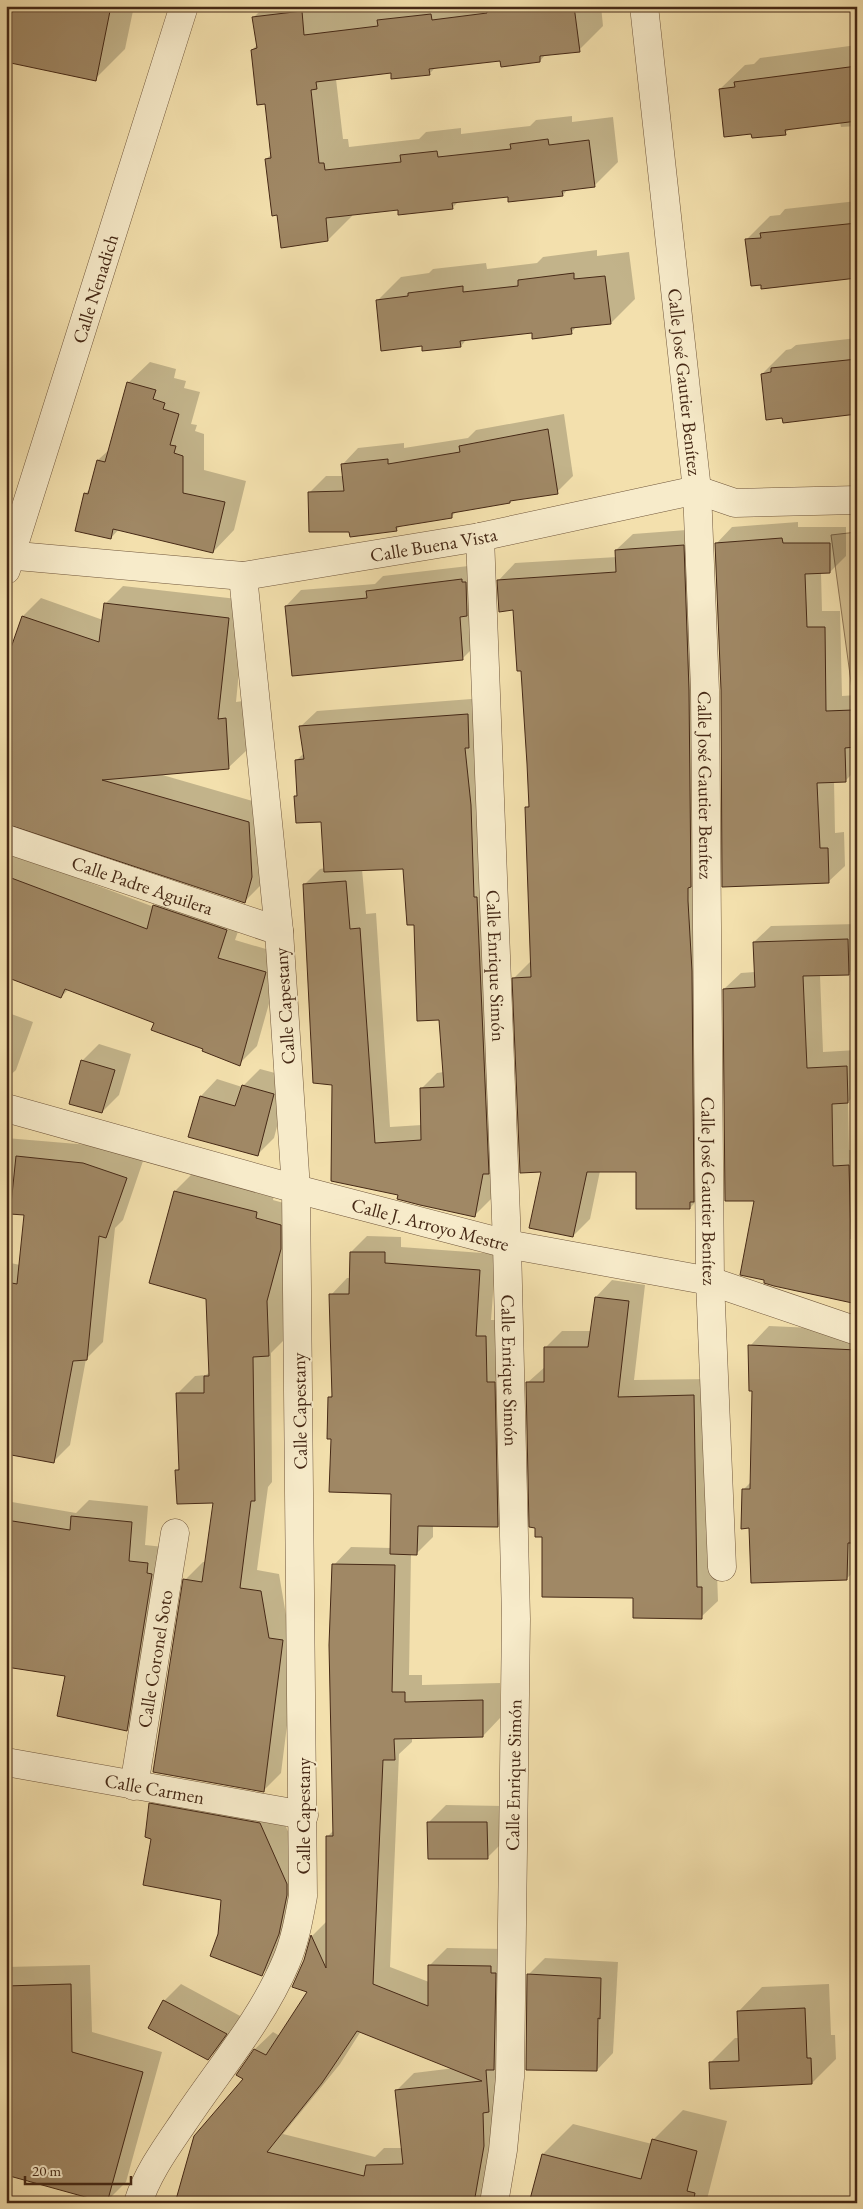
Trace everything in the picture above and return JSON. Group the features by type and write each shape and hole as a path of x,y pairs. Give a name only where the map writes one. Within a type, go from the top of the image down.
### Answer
{"street":[{"name":"Calle Nenadich","path":"8,560 184,6"},
{"name":"Calle José Gautier Benítez","path":"644,6 697,490 705,690 710,1281 722,1567"},
{"name":"Calle Buena Vista","path":"8,560 243,576 480,537 697,490"},
{"path":"697,490 735,503 857,500"},
{"name":"Calle Enrique Simón","path":"480,537 506,1244 516,1619 510,2077 503,2150 494,2203"},
{"name":"Calle Capestany","path":"138,2203 142,2190 161,2157 240,2042 286,1962 296,1934 303,1896 304,1815 296,1189 279,931 243,576"},
{"name":"Calle Padre Aguilera","path":"6,840 279,931"},
{"name":"Calle J. Arroyo Mestre","path":"6,1108 296,1189 506,1244 710,1281 857,1331"},
{"name":"Calle Coronel Soto","path":"134,1786 175,1533"},
{"name":"Calle Carmen","path":"6,1762 304,1815"}],"shaded area":[{"path":"857,532 857,726 831,535"}],"building":[{"path":"6,6 111,6 96,81 6,62"},
{"path":"486,6 574,6 580,52 540,56 540,62 501,67 500,61 429,69 430,75 391,79 391,73 316,82 317,89 311,90 319,163 324,163 325,170 401,162 400,155 437,151 438,157 511,149 510,144 548,139 549,145 589,140 595,187 562,191 563,196 508,202 508,197 452,203 453,209 398,215 398,210 326,218 328,241 281,248 277,215 272,216 265,159 271,158 265,104 257,105 251,50 257,48 252,17 302,11 304,35 378,26 377,20 431,14 432,20 487,13"},
{"path":"857,66 857,121 785,130 786,135 752,138 751,134 724,137 719,89 735,87 734,82"},
{"path":"857,223 857,278 761,289 761,285 751,286 745,239 761,238 760,233"},
{"path":"574,273 574,279 605,276 611,324 571,328 572,334 532,339 532,333 460,341 461,347 422,351 422,346 381,351 376,300 408,296 408,293 463,286 463,292 518,286 518,280"},
{"path":"857,359 857,414 783,423 782,418 766,420 761,374 771,372 771,368"},
{"path":"127,382 156,390 153,399 165,403 163,409 179,414 170,445 176,446 174,453 183,456 183,493 225,502 213,553 113,529 111,539 75,531 84,493 88,494 97,460 105,462"},
{"path":"548,429 558,494 510,501 510,503 452,513 452,518 396,527 397,531 350,537 349,532 309,532 308,492 344,491 341,464 388,459 388,464 460,452 459,446"},
{"path":"782,538 783,543 830,543 830,573 805,574 807,627 825,627 826,711 853,710 855,747 845,748 846,782 817,783 820,848 828,848 829,883 722,887 721,690 715,543"},
{"path":"684,545 689,690 691,887 688,888 688,901 692,971 694,1202 690,1202 690,1209 636,1209 636,1172 587,1172 573,1237 529,1228 541,1172 520,1173 512,978 531,977 525,807 529,807 521,671 517,671 513,610 499,612 497,580 616,572 615,550"},
{"path":"462,579 462,582 466,582 467,616 460,617 463,660 292,676 285,606 367,598 366,591"},
{"path":"104,603 229,618 218,719 226,718 229,769 102,780 249,822 252,877 245,903 6,824 6,662 22,616 99,642"},
{"path":"468,714 469,748 465,748 471,805 474,897 477,897 489,1174 483,1174 475,1217 397,1199 398,1195 331,1181 332,1085 313,1083 303,884 346,881 350,929 360,928 375,1143 421,1140 420,1088 444,1087 439,1020 417,1021 414,925 407,925 403,869 324,872 321,822 296,823 294,796 297,796 295,760 304,759 299,726"},
{"path":"6,876 147,929 153,905 227,930 218,958 266,972 240,1066 202,1051 203,1049 151,1030 154,1023 65,989 61,998 6,977"},
{"path":"848,939 849,975 803,976 807,1068 847,1066 848,1103 832,1104 833,1166 849,1165 851,1239 857,1240 857,1304 774,1286 764,1283 764,1280 740,1275 754,1201 725,1201 723,989 755,987 753,942"},
{"path":"81,1060 115,1070 102,1113 69,1104"},
{"path":"242,1085 274,1094 258,1156 188,1137 200,1096 235,1106"},
{"path":"16,1156 83,1163 127,1178 106,1238 99,1236 87,1360 73,1361 54,1463 6,1454 6,1282 17,1284 24,1215 10,1214"},
{"path":"174,1191 257,1212 256,1218 281,1225 281,1249 267,1301 269,1356 253,1357 255,1501 251,1501 240,1588 261,1591 269,1638 283,1640 264,1792 153,1772 183,1579 202,1582 213,1503 177,1504 175,1470 179,1470 176,1393 204,1393 204,1376 209,1376 206,1299 149,1283"},
{"path":"350,1252 385,1252 385,1263 480,1270 476,1336 486,1336 487,1382 495,1382 498,1527 418,1526 417,1555 390,1554 391,1494 329,1492 331,1439 327,1439 328,1397 332,1397 329,1294 349,1294"},
{"path":"595,1297 629,1301 618,1397 694,1395 697,1587 702,1587 702,1619 633,1618 633,1598 542,1597 542,1537 535,1537 535,1528 529,1527 526,1382 544,1382 544,1347 588,1347"},
{"path":"748,1345 857,1350 857,1543 848,1543 847,1580 751,1583 749,1528 741,1529 742,1489 750,1489 752,1391 749,1391"},
{"path":"71,1516 132,1522 129,1561 148,1563 147,1573 152,1574 127,1731 57,1716 65,1676 6,1667 6,1520 70,1530"},
{"path":"332,1564 395,1565 392,1692 405,1692 405,1702 483,1700 483,1737 394,1739 395,1760 383,1760 373,1984 428,2006 428,1965 491,1966 491,1973 496,1973 494,2070 486,2070 489,2112 483,2113 484,2146 474,2203 175,2203 194,2136 243,2079 236,2075 254,2049 266,2055 307,1992 292,1987 304,1960 311,1935 326,1968 326,1836 333,1836 329,1645","holes":["357,2031 482,2081 395,2090 403,2164 366,2165 364,2176 267,2152 322,2083"]},
{"path":"149,1803 260,1823 287,1884 287,1895 279,1934 262,1976 210,1956 218,1934 221,1900 143,1885 151,1839 145,1837"},
{"path":"427,1822 487,1822 488,1859 428,1859"},
{"path":"527,1974 601,1978 597,2071 526,2070"},
{"path":"71,1984 72,2052 143,2072 107,2203 6,2175 6,1986"},
{"path":"163,2000 227,2034 208,2060 148,2028"},
{"path":"805,2008 807,2058 811,2058 812,2084 710,2089 709,2062 739,2061 737,2011"},
{"path":"652,2139 697,2151 687,2191 695,2193 693,2203 529,2203 542,2154 641,2179"}]}
